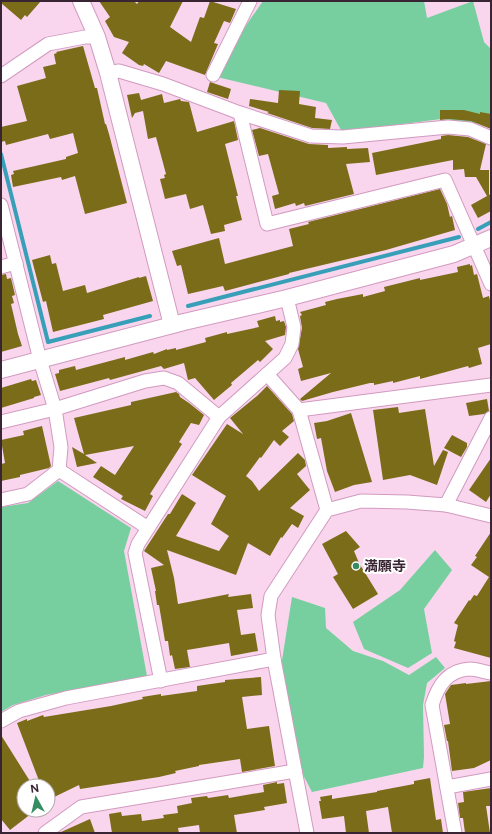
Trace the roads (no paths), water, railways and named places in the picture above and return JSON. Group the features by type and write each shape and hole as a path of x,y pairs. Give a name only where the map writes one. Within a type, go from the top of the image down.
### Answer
{"street":[{"path":"80,1 97,37 108,73 172,325"},
{"path":"213,75 250,1"},
{"path":"1,76 48,44 85,37 97,37"},
{"path":"108,73 119,71 163,84 240,113 312,136 343,136 448,127 470,129 491,138"},
{"path":"240,113 267,224 445,180 491,284"},
{"path":"1,205 40,360 55,409 61,447 59,470 28,494 1,500"},
{"path":"1,370 454,254 474,247 491,238"},
{"path":"1,267 16,263"},
{"path":"160,682 135,553 138,544 219,417 285,358 292,344 294,327 287,298"},
{"path":"267,374 299,410 326,510"},
{"path":"1,422 55,409 146,381 164,378 178,383 219,417"},
{"path":"299,410 491,385"},
{"path":"446,505 491,418"},
{"path":"59,470 148,528"},
{"path":"307,833 274,659 268,615 271,596 326,510 361,501 407,502 446,505 491,516"},
{"path":"1,721 19,711 66,698 160,682 274,659"},
{"path":"455,833 432,705 438,689 453,673 470,669 491,673"},
{"path":"45,833 81,807 296,772"},
{"path":"447,787 491,779"}],"waterway":[{"path":"1,154 48,342 150,316"},
{"path":"478,229 491,222"},
{"path":"188,306 459,237"}],"place":[{"name":"満願寺","path":"356,566"}]}
